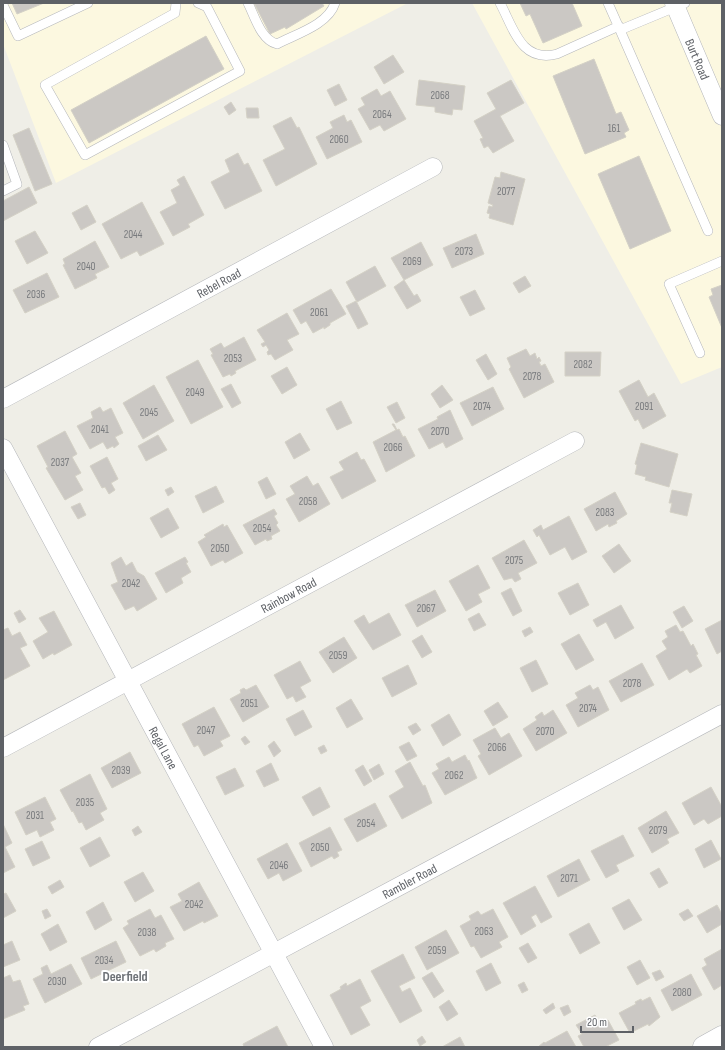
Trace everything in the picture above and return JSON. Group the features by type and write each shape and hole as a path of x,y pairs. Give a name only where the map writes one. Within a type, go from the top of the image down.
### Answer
{"street":[{"name":"Burt Road","path":"678,4 722,116"},
{"name":"Rebel Road","path":"3,399 433,167"},
{"name":"Rainbow Road","path":"3,748 575,442"},
{"name":"Regal Lane","path":"3,448 324,1047"},
{"name":"Rambler Road","path":"98,1047 722,714"},
{"path":"704,1047 722,1037"}],"lane":[{"path":"3,5 18,36 88,3"},
{"path":"176,3 174,13 45,85 85,155 240,71 207,6 198,3"},
{"path":"248,3 266,38 270,42 277,44 325,19 333,10 335,3"},
{"path":"500,3 519,40 527,50 535,55 546,57 557,54 678,4"},
{"path":"608,3 708,231"},
{"path":"3,145 17,184 3,191"},
{"path":"700,353 669,284 722,260"}],"shaded area":[{"path":"3,3 408,3 56,183 3,44"},
{"path":"472,3 722,3 722,367 681,384"}],"building":[{"path":"12,3 44,3 17,14"},
{"path":"254,3 322,3 324,6 286,29 285,27 270,34"},
{"path":"520,3 572,3 582,26 543,43 530,14 526,16"},
{"path":"206,36 224,69 89,143 71,110"},
{"path":"393,55 404,72 384,84 374,67"},
{"path":"594,59 616,114 621,112 629,130 624,133 626,137 585,154 553,76"},
{"path":"419,80 465,86 462,110 453,109 452,115 435,112 435,107 416,105"},
{"path":"511,80 524,103 500,116 514,141 493,153 488,146 484,148 480,139 483,138 474,121 496,109 487,93"},
{"path":"339,84 347,100 335,106 327,90"},
{"path":"377,89 381,96 390,91 406,119 384,131 380,125 370,130 358,109 365,105 361,98"},
{"path":"231,102 236,110 229,115 224,107"},
{"path":"246,108 258,108 259,118 247,118"},
{"path":"344,115 347,122 351,120 362,142 327,159 316,137 333,128 330,122"},
{"path":"291,117 297,128 299,127 317,164 276,186 263,160 285,149 273,126"},
{"path":"29,128 52,184 35,191 13,135"},
{"path":"238,153 244,165 248,163 262,191 225,209 211,182 230,172 225,160"},
{"path":"639,156 671,231 630,249 598,174"},
{"path":"501,172 525,179 513,225 489,218 490,214 487,213 489,206 492,207 493,205 488,203 495,177 500,178"},
{"path":"184,176 204,215 188,224 190,227 173,236 160,212 177,203 171,190 180,185 177,180"},
{"path":"29,187 37,203 3,221 3,201"},
{"path":"142,202 164,244 140,256 137,251 121,259 102,224"},
{"path":"87,205 96,222 81,230 72,213"},
{"path":"35,231 48,253 27,264 15,241"},
{"path":"476,234 484,254 452,268 443,248"},
{"path":"95,241 109,267 95,274 97,278 75,289 63,265 65,264 63,259"},
{"path":"421,242 433,265 404,280 391,258"},
{"path":"375,266 386,286 357,302 346,282"},
{"path":"47,273 59,297 25,313 13,290"},
{"path":"525,276 531,286 519,293 513,283"},
{"path":"404,280 414,296 417,294 421,301 407,309 394,287"},
{"path":"722,285 722,328 709,297 713,295 711,289"},
{"path":"331,289 346,314 330,323 330,325 324,329 324,327 313,333 306,321 301,324 293,310"},
{"path":"475,290 485,309 470,316 460,297"},
{"path":"356,301 368,324 358,329 346,306"},
{"path":"287,313 299,334 287,340 293,350 275,360 271,354 268,355 267,352 269,350 266,345 263,347 261,344 265,342 257,330"},
{"path":"244,337 256,360 235,371 236,373 231,376 230,374 223,377 211,355 213,354 210,349 221,343 224,348"},
{"path":"526,349 530,356 535,353 537,359 539,357 541,366 545,364 554,382 524,398 509,369 511,367 507,358"},
{"path":"565,352 601,352 600,376 565,376"},
{"path":"486,354 497,374 488,380 476,360"},
{"path":"198,360 223,407 191,424 166,377"},
{"path":"287,367 297,385 282,394 271,376"},
{"path":"639,380 648,397 654,393 666,416 643,429 638,419 635,421 619,391"},
{"path":"231,384 241,403 232,408 221,389"},
{"path":"154,385 174,421 143,439 123,403"},
{"path":"442,385 453,400 440,408 431,394"},
{"path":"493,387 504,409 472,426 460,403"},
{"path":"341,401 352,423 337,430 326,409"},
{"path":"397,402 405,418 396,423 387,407"},
{"path":"100,407 103,412 111,408 123,433 115,437 119,444 114,448 113,446 107,449 103,442 90,449 77,426 93,418 91,412"},
{"path":"450,410 463,439 446,448 443,442 429,449 418,429 438,419 437,417"},
{"path":"392,424 394,424 397,430 399,429 403,437 405,436 415,456 386,472 373,442 396,430"},
{"path":"65,431 77,454 72,457 81,473 75,476 83,490 65,500 46,468 48,467 37,446"},
{"path":"300,433 310,450 294,459 285,442"},
{"path":"158,435 167,450 146,461 138,446"},
{"path":"641,443 678,454 669,487 645,480 646,477 635,474 637,465 635,464"},
{"path":"357,452 361,460 364,459 376,481 342,499 330,477 344,470 339,462"},
{"path":"107,457 118,479 111,483 115,490 109,494 105,487 102,488 90,466"},
{"path":"307,476 313,486 318,483 330,504 299,522 286,499 295,494 290,486"},
{"path":"267,477 276,494 266,499 258,482"},
{"path":"216,486 224,502 203,513 195,496"},
{"path":"171,487 174,492 168,496 165,490"},
{"path":"672,490 692,494 687,516 670,512 672,503 669,503"},
{"path":"615,492 627,514 616,521 617,523 609,527 608,524 596,531 584,509"},
{"path":"80,503 86,515 78,519 71,507"},
{"path":"168,508 179,528 161,538 150,518"},
{"path":"274,509 277,514 274,516 278,523 276,525 280,531 271,536 272,539 267,541 266,539 255,545 243,525"},
{"path":"569,516 587,552 572,560 565,547 550,555 539,535 537,537 533,530 541,525 543,530"},
{"path":"223,524 224,527 227,525 243,553 225,563 223,560 211,566 198,542 206,537 204,535"},
{"path":"524,540 537,563 518,573 521,579 515,582 512,578 504,580 492,558"},
{"path":"619,544 631,561 614,573 602,556"},
{"path":"121,557 126,566 132,562 137,572 144,576 157,599 137,611 134,606 125,610 111,585 118,582 111,563"},
{"path":"185,557 188,562 186,563 191,572 181,578 183,583 166,593 155,573"},
{"path":"478,565 490,588 478,594 482,602 466,611 449,581"},
{"path":"578,583 589,605 570,615 558,593"},
{"path":"511,588 522,611 513,616 501,593"},
{"path":"435,590 446,611 417,627 405,605"},
{"path":"621,605 634,628 615,639 606,622 597,627 593,620"},
{"path":"684,606 693,621 682,628 673,612"},
{"path":"20,610 26,619 19,623 14,613"},
{"path":"54,611 72,645 43,659 33,641 48,632 39,618"},
{"path":"389,613 401,635 373,650 354,621 364,615 369,624"},
{"path":"479,613 486,625 474,631 468,619"},
{"path":"722,620 722,651 717,654 705,629"},
{"path":"676,625 680,632 683,631 691,646 693,644 698,654 696,655 702,666 690,673 687,669 669,680 656,656 667,649 662,641 668,637 665,631"},
{"path":"530,627 533,632 525,637 522,631"},
{"path":"8,628 12,636 20,632 27,645 20,648 30,666 3,680 3,630"},
{"path":"579,634 594,660 576,670 561,644"},
{"path":"422,635 432,652 422,658 412,641"},
{"path":"344,637 357,658 333,673 319,652"},
{"path":"536,660 548,684 532,692 520,668"},
{"path":"300,661 311,681 300,687 306,697 296,702 293,696 287,699 274,675"},
{"path":"642,663 654,685 621,702 609,681"},
{"path":"408,665 417,684 392,697 382,678"},
{"path":"256,685 269,707 243,722 230,699 241,693 240,690 244,688 246,690"},
{"path":"590,685 593,690 598,687 609,710 578,727 566,705 578,698 575,693"},
{"path":"351,699 363,719 347,728 336,708"},
{"path":"498,702 508,717 493,726 484,711"},
{"path":"214,707 230,736 220,741 223,746 204,756 198,745 194,747 182,724"},
{"path":"303,710 312,727 295,736 286,719"},
{"path":"553,710 567,733 536,751 523,729 537,720 535,717 542,712 544,716"},
{"path":"449,714 461,735 443,746 431,725"},
{"path":"416,723 421,730 413,735 408,727"},
{"path":"495,728 501,738 509,733 522,756 489,775 478,756 481,754 473,740"},
{"path":"245,736 250,742 245,745 241,739"},
{"path":"274,741 281,751 274,757 268,746"},
{"path":"409,742 417,756 407,761 399,747"},
{"path":"324,745 327,751 321,754 318,748"},
{"path":"130,752 141,773 112,788 101,768"},
{"path":"465,755 468,761 469,760 477,778 445,795 432,773 439,769 436,764 449,757 452,762"},
{"path":"410,762 423,786 425,785 432,803 402,819 389,796 404,787 395,771"},
{"path":"271,763 279,780 264,787 256,771"},
{"path":"379,764 384,774 374,780 369,770"},
{"path":"363,765 372,781 364,786 355,770"},
{"path":"235,768 244,786 225,795 216,777"},
{"path":"90,774 107,809 100,813 104,820 86,830 82,822 79,823 60,790"},
{"path":"320,787 330,807 313,816 302,797"},
{"path":"711,787 722,807 722,816 708,824 704,819 694,825 682,803"},
{"path":"45,797 56,819 50,822 54,830 40,837 37,830 26,835 15,812"},
{"path":"375,803 387,826 357,842 344,819"},
{"path":"666,811 679,833 667,839 669,843 652,853 638,828"},
{"path":"3,824 12,843 5,847 15,867 3,873"},
{"path":"138,826 142,832 135,836 132,830"},
{"path":"330,827 342,850 337,852 339,856 334,859 332,856 311,867 299,843"},
{"path":"623,835 634,856 616,865 619,871 606,878 591,851"},
{"path":"100,837 110,856 90,867 80,848"},
{"path":"711,840 721,859 704,868 695,849"},
{"path":"42,841 50,858 33,866 25,849"},
{"path":"287,843 302,871 283,881 279,873 268,879 257,859"},
{"path":"579,859 590,880 558,897 547,876"},
{"path":"659,868 668,883 659,888 650,873"},
{"path":"143,872 154,891 135,902 124,882"},
{"path":"60,880 64,887 52,894 48,887"},
{"path":"199,882 218,916 204,923 203,921 184,931 170,907 182,901 178,894"},
{"path":"535,886 552,917 541,923 536,914 531,917 536,926 521,935 503,903"},
{"path":"6,893 16,911 3,918 3,894"},
{"path":"629,899 642,920 624,930 612,908"},
{"path":"103,902 112,920 95,930 86,912"},
{"path":"717,905 722,914 722,924 707,933 697,916"},
{"path":"47,909 51,916 45,919 42,911"},
{"path":"150,909 155,918 161,915 174,939 165,943 166,946 156,952 154,949 140,956 123,928 129,924 127,921"},
{"path":"493,909 508,937 499,942 502,947 481,958 474,946 471,947 460,926 471,920 469,916 478,911 481,915"},
{"path":"688,909 693,916 684,921 679,914"},
{"path":"589,923 600,943 580,954 569,934"},
{"path":"58,924 67,942 50,951 41,934"},
{"path":"446,930 459,953 427,970 415,947"},
{"path":"12,941 20,960 3,967 3,945"},
{"path":"116,941 126,962 91,979 81,958"},
{"path":"528,943 537,958 528,963 519,948"},
{"path":"722,949 722,985 714,990 702,968 707,965 704,959"},
{"path":"403,954 415,978 399,986 402,992 410,988 422,1011 400,1023 371,971"},
{"path":"640,960 650,978 637,985 627,967"},
{"path":"491,963 501,983 486,991 476,971"},
{"path":"71,964 82,984 45,1003 33,979 43,974 41,968 47,965 51,974"},
{"path":"660,970 664,977 656,981 652,973"},
{"path":"432,972 444,991 434,998 422,978"},
{"path":"691,974 702,995 672,1011 661,990"},
{"path":"10,975 13,982 20,980 29,1004 23,1006 25,1010 3,1019 3,978"},
{"path":"360,979 371,1001 360,1007 370,1025 351,1035 330,995 341,989 340,987 346,983 347,986"},
{"path":"524,982 528,990 522,993 518,985"},
{"path":"650,997 660,1017 649,1026 648,1024 630,1033 619,1013 636,1004 635,1002 641,999 642,1001"},
{"path":"449,1000 458,1014 447,1021 439,1007"},
{"path":"553,1003 555,1008 546,1014 543,1010"},
{"path":"568,1005 571,1012 564,1016 560,1008"},
{"path":"595,1015 600,1024 608,1020 619,1040 605,1047 584,1047 578,1036 582,1034 576,1025"},
{"path":"277,1026 288,1047 244,1047 243,1044"},
{"path":"567,1031 576,1047 538,1047 544,1042 545,1043"},
{"path":"422,1036 426,1042 420,1046 417,1040"},
{"path":"460,1037 465,1047 442,1047"}],"district":[{"name":"Deerfield","path":"125,976"}]}
